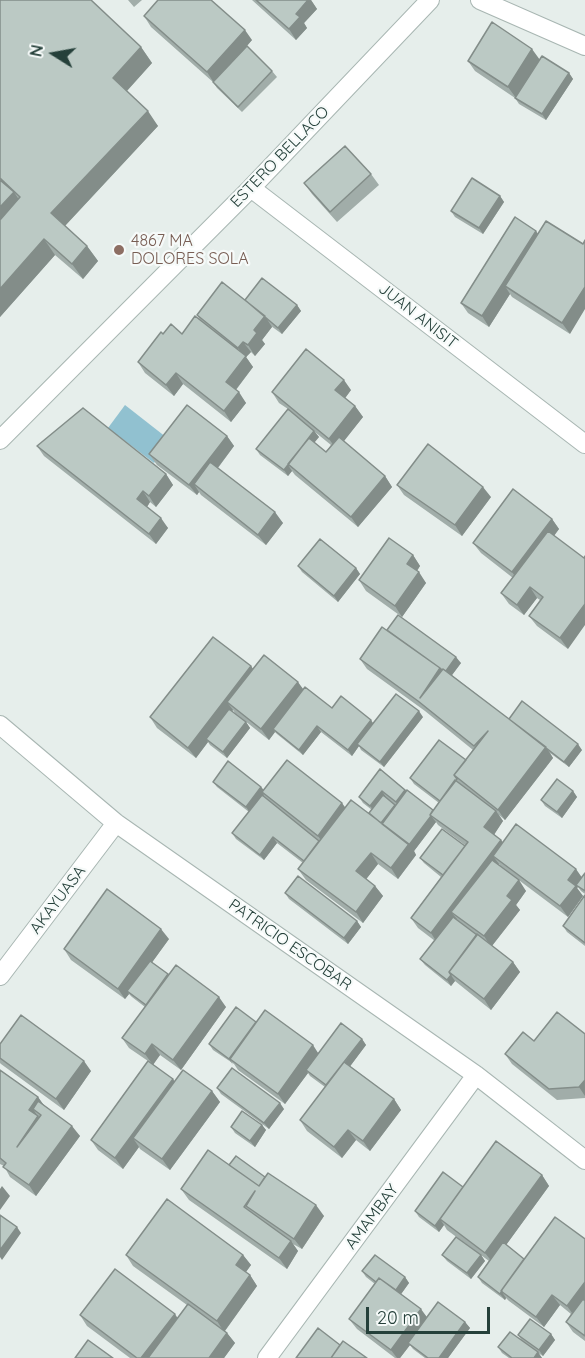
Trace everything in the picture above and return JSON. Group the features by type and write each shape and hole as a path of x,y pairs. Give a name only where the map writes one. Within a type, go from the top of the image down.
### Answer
{"street":[{"name":"ESTERO BELLACO","path":"0,440 251,188 430,0"},
{"path":"480,0 585,46"},
{"name":"JUAN ANISIT","path":"251,188 585,444"},
{"name":"PATRICIO ESCOBAR","path":"0,725 116,824 476,1075 585,1160"},
{"name":"AKAYUASA","path":"0,976 116,824"},
{"name":"AMAMBAY","path":"267,1358 476,1075"}],"water":[{"path":"125,405 171,441 154,463 108,428"}],"building":[{"path":"0,0 91,0 141,47 113,78 148,111 51,213 87,246 72,264 44,239 0,289 0,220 20,197 0,178"},
{"path":"158,0 211,0 245,30 207,72 144,16"},
{"path":"256,0 308,0 296,14 300,17 289,29"},
{"path":"492,22 532,49 508,87 468,61"},
{"path":"247,46 272,71 238,107 213,82"},
{"path":"542,56 569,73 542,114 515,98"},
{"path":"345,146 371,174 330,212 304,183"},
{"path":"472,178 500,196 479,228 451,211"},
{"path":"0,180 14,192 0,207"},
{"path":"515,217 536,231 482,316 461,303"},
{"path":"546,221 583,244 585,240 585,287 562,323 505,286"},
{"path":"262,278 297,305 278,328 245,300"},
{"path":"222,282 265,316 254,330 257,333 248,345 243,342 238,348 197,315"},
{"path":"195,316 246,356 226,382 239,392 224,411 176,373 166,385 138,362 161,332 163,334 171,324 182,334"},
{"path":"306,349 344,380 335,390 355,406 329,439 272,392"},
{"path":"187,405 227,436 189,485 149,454"},
{"path":"83,408 166,474 149,496 143,491 137,499 161,518 149,534 37,446"},
{"path":"288,409 314,431 284,470 256,449"},
{"path":"339,437 385,476 351,517 288,464 309,438 326,452"},
{"path":"428,444 483,487 455,525 397,485"},
{"path":"210,462 275,512 258,535 194,484"},
{"path":"513,489 552,519 512,572 473,543"},
{"path":"548,531 584,558 585,556 585,604 560,638 529,616 543,597 530,587 517,605 501,593"},
{"path":"389,538 413,555 407,564 419,572 395,606 359,580"},
{"path":"320,539 356,568 334,596 298,566"},
{"path":"398,615 456,657 446,671 387,630"},
{"path":"382,627 440,668 420,698 443,669 546,747 498,810 454,775 488,731 474,746 360,659"},
{"path":"213,637 251,666 188,748 150,717"},
{"path":"264,655 298,682 261,729 227,702"},
{"path":"305,687 332,708 341,696 371,720 348,750 317,726 299,750 273,729"},
{"path":"396,694 419,711 380,762 357,744"},
{"path":"522,701 578,744 564,762 509,719"},
{"path":"229,709 246,722 223,752 206,739"},
{"path":"439,740 466,760 454,775 457,779 440,801 410,778"},
{"path":"287,760 342,803 318,836 262,792"},
{"path":"228,761 261,787 246,807 213,782"},
{"path":"380,769 405,790 396,802 382,791 370,806 359,797"},
{"path":"557,779 573,791 557,812 541,800"},
{"path":"455,780 496,811 484,827 501,840 431,933 411,918 468,842 430,815"},
{"path":"407,790 433,810 409,845 382,824"},
{"path":"262,795 319,841 304,861 273,837 260,855 232,833"},
{"path":"383,795 395,805 381,823 369,813"},
{"path":"351,800 409,844 391,868 371,853 356,871 375,886 356,912 298,869"},
{"path":"516,824 576,869 568,880 576,886 560,906 493,856"},
{"path":"442,829 465,846 443,875 420,858"},
{"path":"492,860 519,880 507,896 512,900 484,936 451,912"},
{"path":"585,873 585,891 576,885"},
{"path":"298,876 357,921 344,938 285,893"},
{"path":"107,889 161,929 118,989 64,949"},
{"path":"585,895 585,943 563,926"},
{"path":"453,917 477,935 449,972 451,975 447,980 420,959"},
{"path":"477,934 513,962 484,999 449,972"},
{"path":"150,961 168,974 146,1005 127,991"},
{"path":"176,965 219,997 173,1060 152,1044 145,1054 122,1038"},
{"path":"236,1007 256,1022 229,1059 209,1044"},
{"path":"265,1010 313,1045 278,1094 230,1059"},
{"path":"557,1012 585,1034 585,1080 579,1087 549,1089 505,1054 523,1032 534,1041"},
{"path":"21,1015 84,1061 56,1099 0,1058 0,1044"},
{"path":"341,1023 362,1039 326,1085 306,1070"},
{"path":"148,1061 173,1079 115,1158 91,1140"},
{"path":"344,1062 394,1099 363,1141 348,1130 334,1147 300,1120"},
{"path":"232,1068 280,1103 264,1123 217,1088"},
{"path":"0,1070 38,1097 29,1110 38,1116 17,1147 41,1115 33,1109 38,1101 72,1126 29,1185 3,1167 6,1163 0,1158"},
{"path":"183,1070 212,1091 162,1159 133,1138"},
{"path":"242,1111 262,1125 250,1141 231,1127"},
{"path":"496,1141 542,1175 485,1253 440,1219"},
{"path":"208,1150 259,1186 268,1173 316,1205 294,1239 246,1206 255,1191 244,1207 291,1241 279,1258 181,1189"},
{"path":"236,1156 265,1177 259,1186 229,1165"},
{"path":"443,1172 463,1187 435,1226 415,1211"},
{"path":"167,1199 243,1255 236,1265 250,1275 217,1321 126,1255"},
{"path":"0,1215 17,1227 0,1250"},
{"path":"555,1217 585,1239 585,1282 567,1306 552,1295 536,1317 501,1291"},
{"path":"456,1237 481,1255 467,1273 442,1255"},
{"path":"503,1242 524,1259 500,1294 478,1277"},
{"path":"375,1255 405,1277 396,1290 379,1278 376,1282 362,1271"},
{"path":"115,1269 175,1314 141,1358 137,1358 80,1315"},
{"path":"379,1278 421,1309 391,1350 349,1319"},
{"path":"583,1299 585,1301 585,1336 566,1322"},
{"path":"438,1302 465,1322 439,1358 428,1358 408,1343"},
{"path":"188,1304 227,1333 209,1358 148,1358"},
{"path":"530,1319 551,1334 539,1350 518,1335"},
{"path":"318,1328 340,1345 331,1358 296,1358"},
{"path":"510,1332 538,1352 534,1358 512,1358 498,1347"},
{"path":"88,1340 113,1358 75,1358"},
{"path":"343,1341 367,1358 331,1358"}],"place":[{"name":"4867 MA DOLORES SOLA","path":"119,250"}]}
